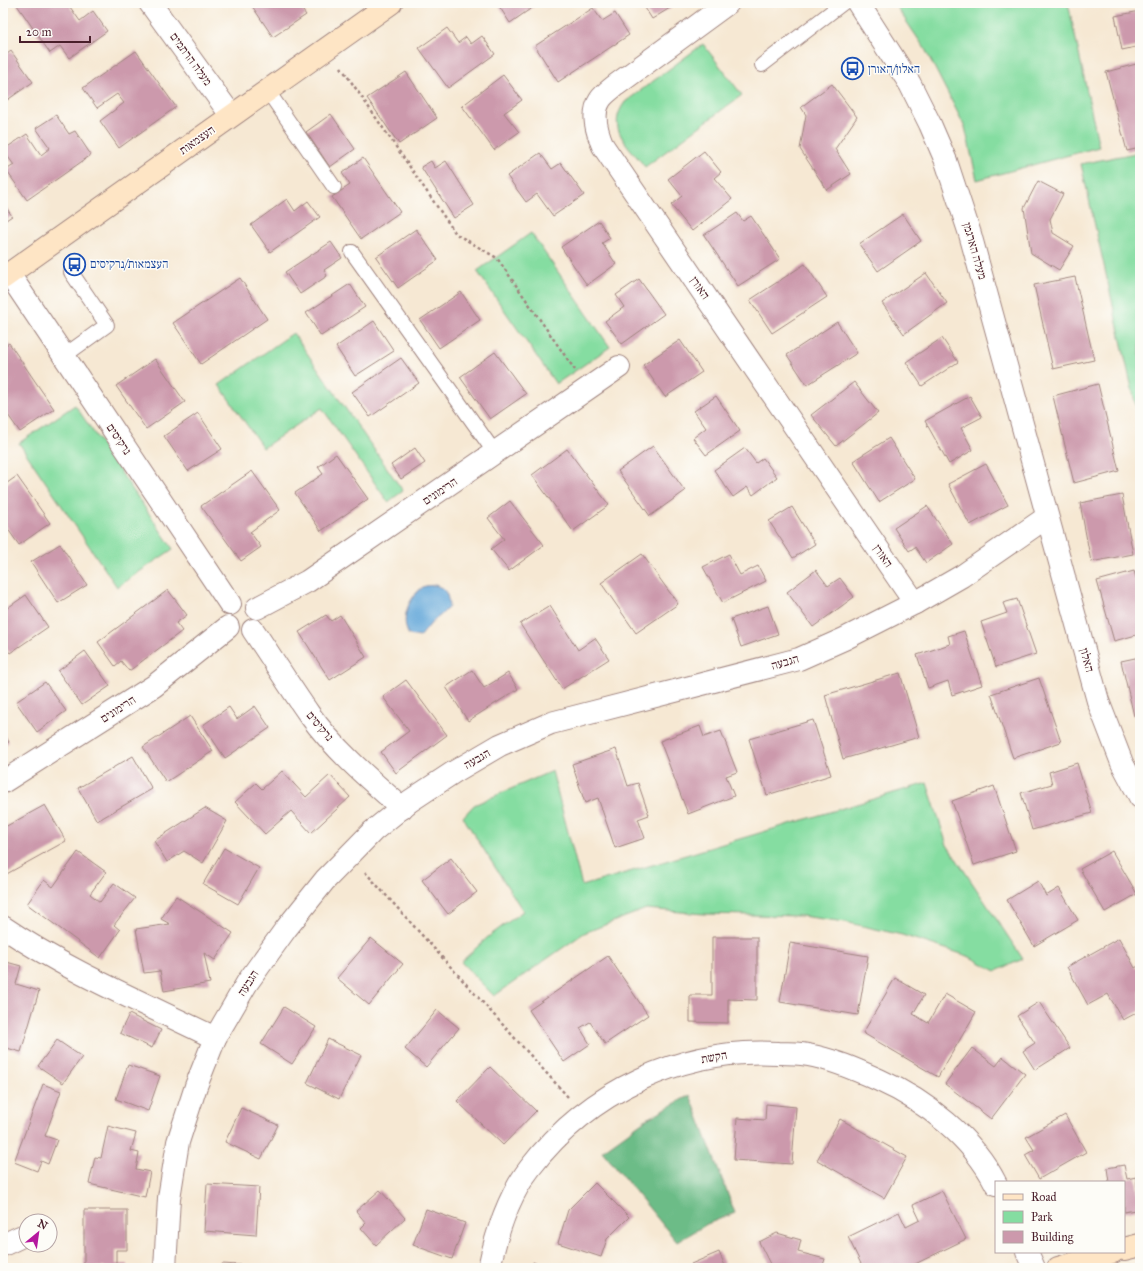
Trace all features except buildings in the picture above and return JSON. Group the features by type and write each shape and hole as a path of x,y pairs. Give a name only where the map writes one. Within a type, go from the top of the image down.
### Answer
{"street":[{"name":"מעלה הרתמים","path":"150,3 231,115"},
{"name":"העצמאות","path":"6,276 391,3"},
{"name":"האורן","path":"728,3 610,90 600,100 595,114 597,132 603,146 915,603"},
{"name":"מעלה הארגמן","path":"858,3 910,84 946,161 970,234 1047,517"},
{"name":"נרקיסים","path":"6,276 64,356 230,604"},
{"name":"הרימונים","path":"257,608 308,581 619,367"},
{"name":"הגבעה","path":"165,1268 169,1198 178,1142 196,1086 215,1038 247,983 285,930 325,880 373,831 402,808 454,772 500,745 551,723 799,659 844,639 915,603 962,576 1047,517"},
{"name":"האלון","path":"1047,517 1098,701 1122,763 1140,797"},
{"path":"242,599 248,601 257,608 259,620 253,630 244,634 238,634 228,627 224,621 224,614 230,604 242,599"},
{"name":"הרימונים","path":"3,782 154,686 228,627"},
{"name":"נרקיסים","path":"253,630 310,715 325,733 358,768 402,808"},
{"path":"3,927 29,945 58,962 215,1038"},
{"name":"הקשת","path":"489,1268 494,1244 507,1209 529,1168 556,1138 583,1114 635,1080 679,1064 725,1054 759,1052 808,1054 856,1070 898,1088 936,1114 973,1149 995,1182"},
{"path":"1125,1249 1140,1245"},
{"path":"1027,1253 1034,1268"},
{"path":"1058,1268 1110,1253"}],"lane":[{"path":"762,65 843,3"},
{"path":"267,90 334,187"},
{"path":"352,252 495,453"},
{"path":"64,356 107,325 70,272"}],"path":[{"path":"328,47 456,234 497,258 587,389"},
{"path":"350,855 583,1114"}],"green space":[{"path":"894,3 1068,3 1099,147 977,180 965,127 925,49"},
{"path":"703,44 742,95 645,167 621,136 617,120 619,112 625,102"},
{"path":"1140,152 1140,424 1081,164"},
{"path":"531,233 610,347 556,384 477,271"},
{"path":"293,333 403,491 388,502 322,408 263,448 219,385"},
{"path":"75,405 173,549 117,587 19,443"},
{"path":"552,771 582,886 927,783 947,845 1023,959 996,971 968,956 902,935 845,922 802,916 704,914 646,909 584,933 494,996 461,962 488,937 523,911 463,817 474,805"},
{"path":"690,1095 735,1213 707,1224 677,1242 602,1151 645,1120"}],"water":[{"path":"435,585 442,588 446,593 449,607 433,621 420,637 409,635 405,623 407,610 413,597 423,587"}],"place":[{"name":"האלון/האורן","path":"853,69"},
{"name":"העצמאות/נרקיסים","path":"74,264"}]}
